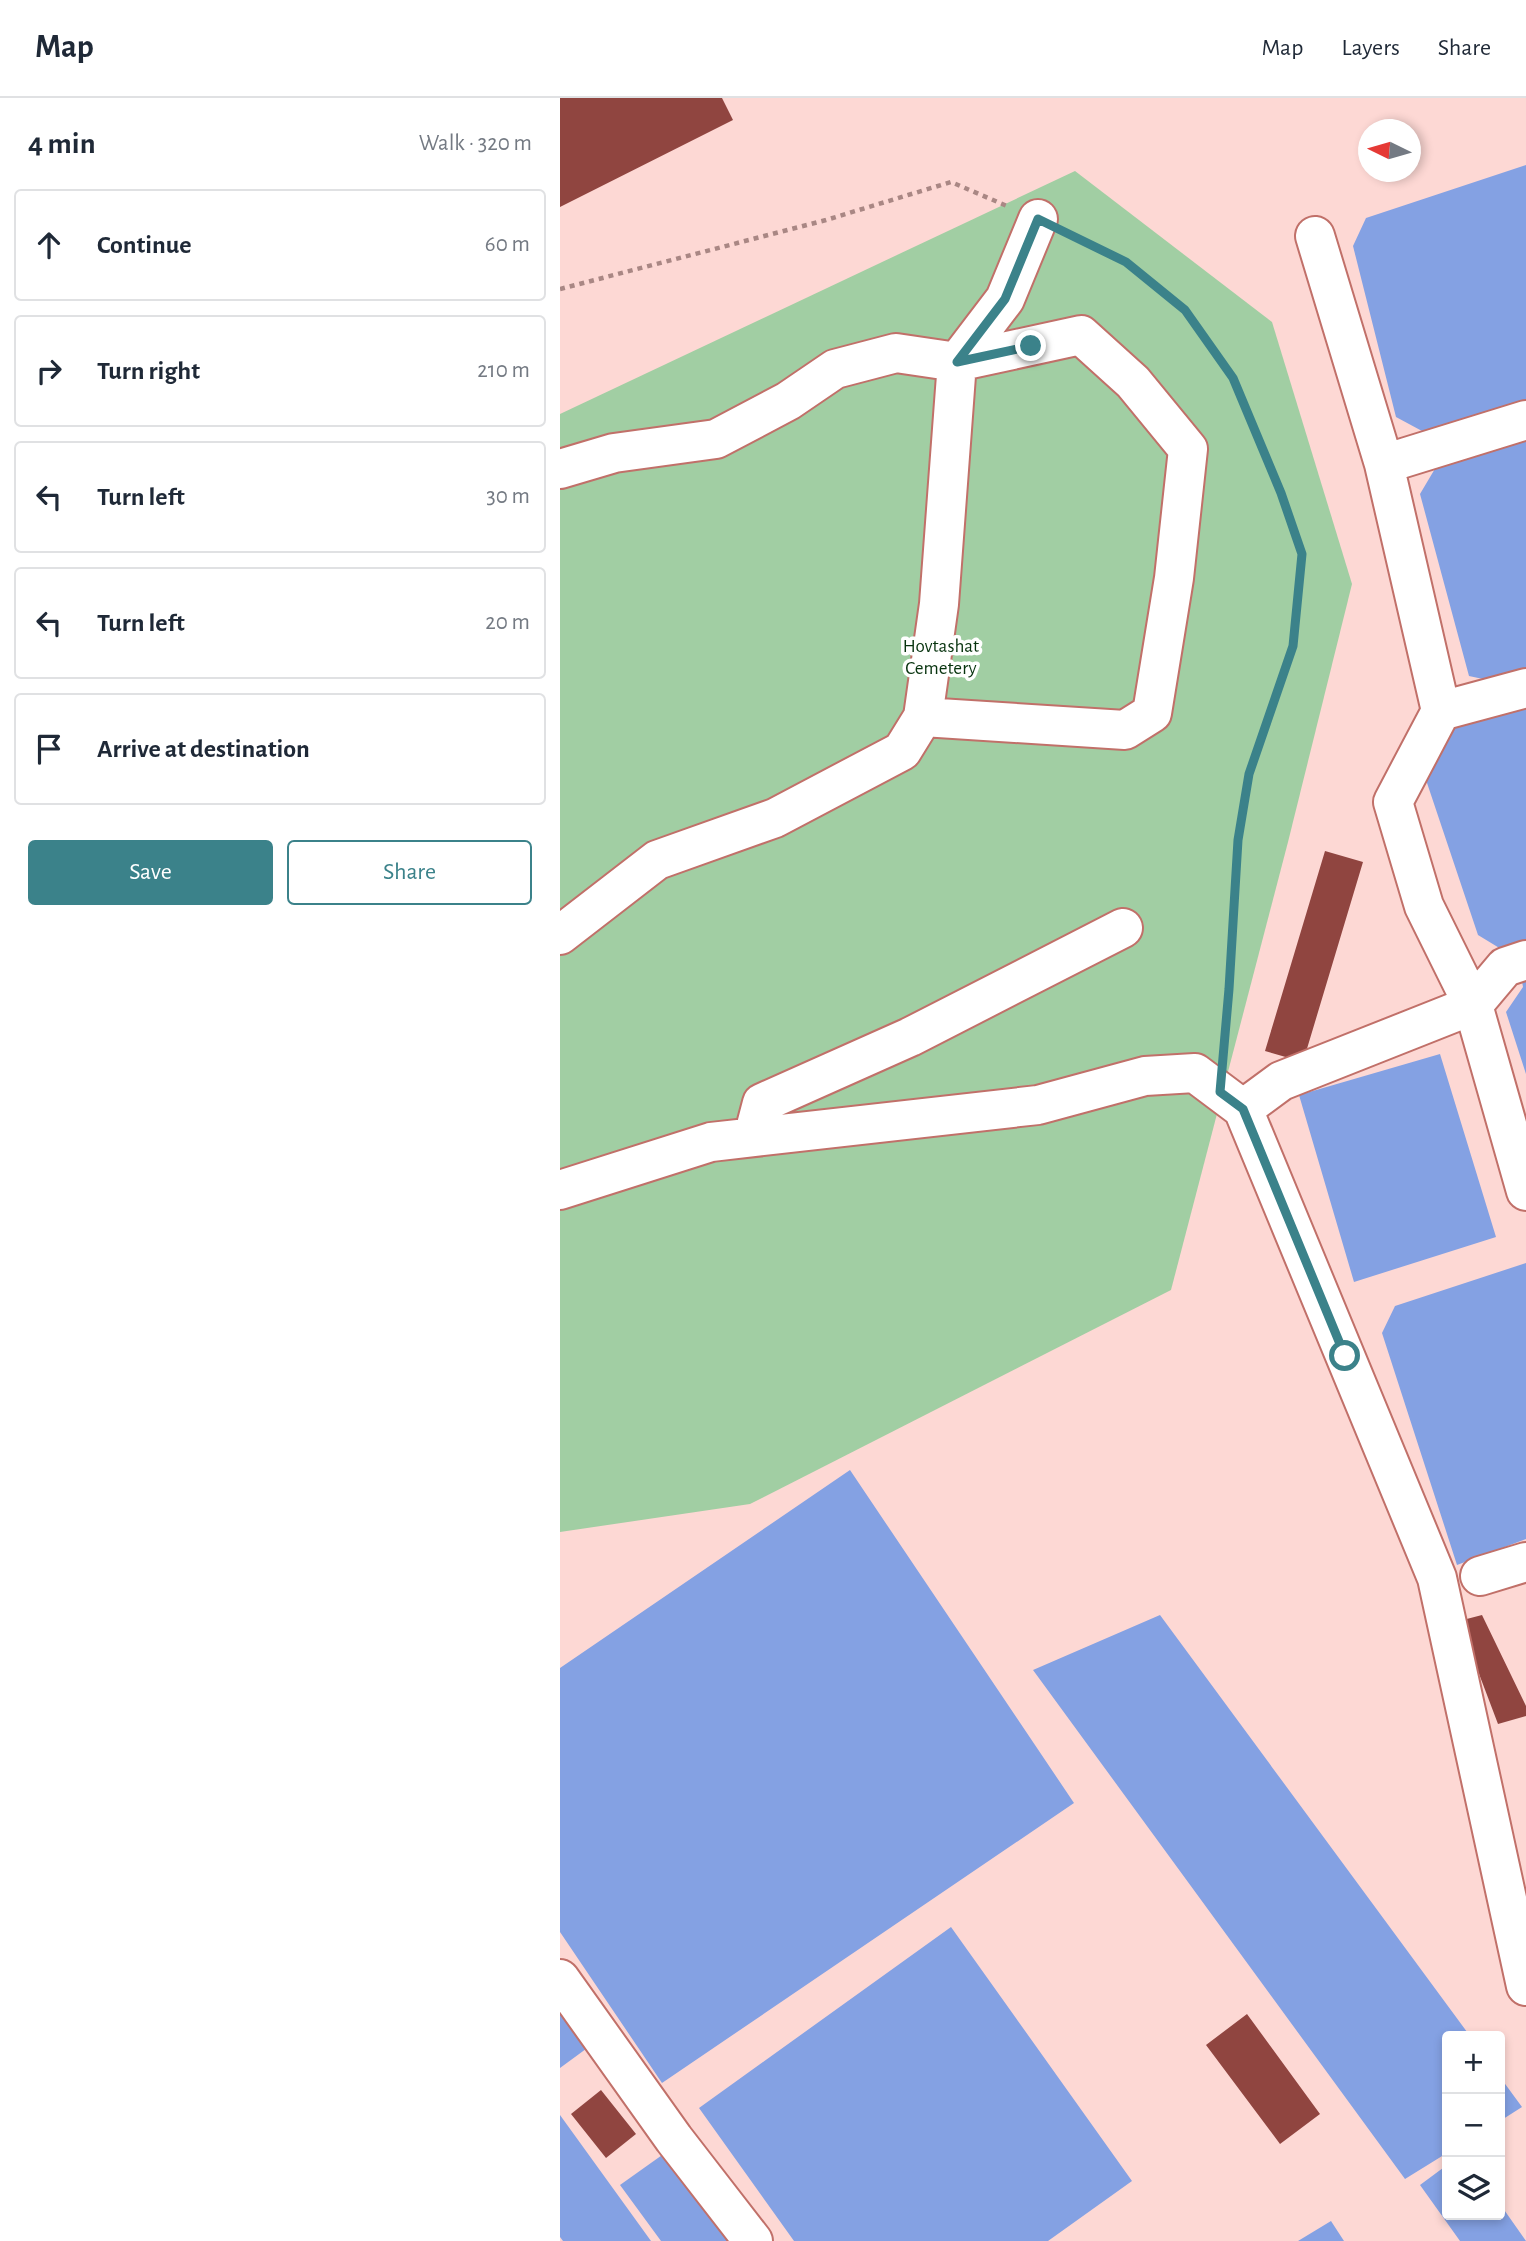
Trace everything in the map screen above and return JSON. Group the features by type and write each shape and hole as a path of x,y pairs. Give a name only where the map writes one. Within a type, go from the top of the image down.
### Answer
{"lane":[{"path":"560,935 657,860 775,818 902,751 923,717 939,604 957,362 1005,299 1038,219"},
{"path":"1315,236 1384,464 1441,711 1393,802 1424,906 1473,1005 1526,1191"},
{"path":"560,469 614,453 716,439 788,401 835,369 896,353 957,362 1081,335 1133,382 1188,449 1174,578 1152,713 1125,730 923,717"},
{"path":"1384,464 1526,420"},
{"path":"1441,711 1526,688"},
{"path":"753,1137 762,1103 910,1037 1123,928"},
{"path":"1231,1100 1473,1005 1506,967 1526,960"},
{"path":"560,1190 710,1142 1038,1105 1145,1076 1195,1073 1231,1100 1437,1578 1526,1986"},
{"path":"1480,1576 1526,1562"},
{"path":"560,1979 674,2139 753,2241"}],"path":[{"path":"560,289 826,220 951,182 1038,219 1126,262 1185,310 1233,378 1281,493 1302,554 1293,646 1249,774 1238,840 1229,989 1231,1100"}],"green space":[{"name":"Hovtashat Cemetery","path":"1075,171 1272,322 1352,584 1171,1290 750,1504 560,1532 560,414"}],"water":[{"path":"1526,165 1526,400 1422,431 1396,417 1353,246 1366,218"},
{"path":"1526,437 1526,672 1497,682 1469,676 1420,494 1436,467"},
{"path":"1526,704 1526,941 1501,949 1478,935 1423,771 1441,732"},
{"path":"1526,974 1526,1074 1506,1012 1523,987 1521,976"},
{"path":"1440,1054 1496,1237 1354,1282 1299,1095"},
{"path":"1526,1263 1526,1539 1457,1565 1382,1333 1395,1306"},
{"path":"850,1470 1074,1803 662,2083 560,1932 560,1668"},
{"path":"1160,1615 1466,2031 1442,2031 1442,2156 1405,2179 1033,1670"},
{"path":"951,1927 1132,2181 1048,2241 794,2241 699,2108"},
{"path":"560,2004 590,2046 560,2068"},
{"path":"1505,2084 1522,2107 1505,2118"},
{"path":"560,2115 651,2241 563,2241 560,2237"},
{"path":"665,2153 729,2241 661,2241 620,2185"},
{"path":"1442,2169 1442,2216 1420,2185"},
{"path":"1505,2211 1526,2241 1460,2241 1445,2220 1505,2220"},
{"path":"1331,2221 1344,2241 1298,2241"}],"building":[{"path":"560,98 722,98 733,120 560,207"},
{"path":"1325,851 1363,862 1303,1062 1265,1051"},
{"path":"1482,1615 1526,1706 1526,1716 1498,1724 1459,1621"},
{"path":"1247,2014 1320,2114 1280,2144 1206,2045"},
{"path":"601,2090 636,2134 606,2158 571,2114"}],"route":[{"path":"1031,346 957,362 1005,299 1038,219 1126,262 1185,310 1233,378 1281,493 1302,554 1293,646 1249,774 1238,840 1220,1092 1243,1109 1345,1356"}]}
